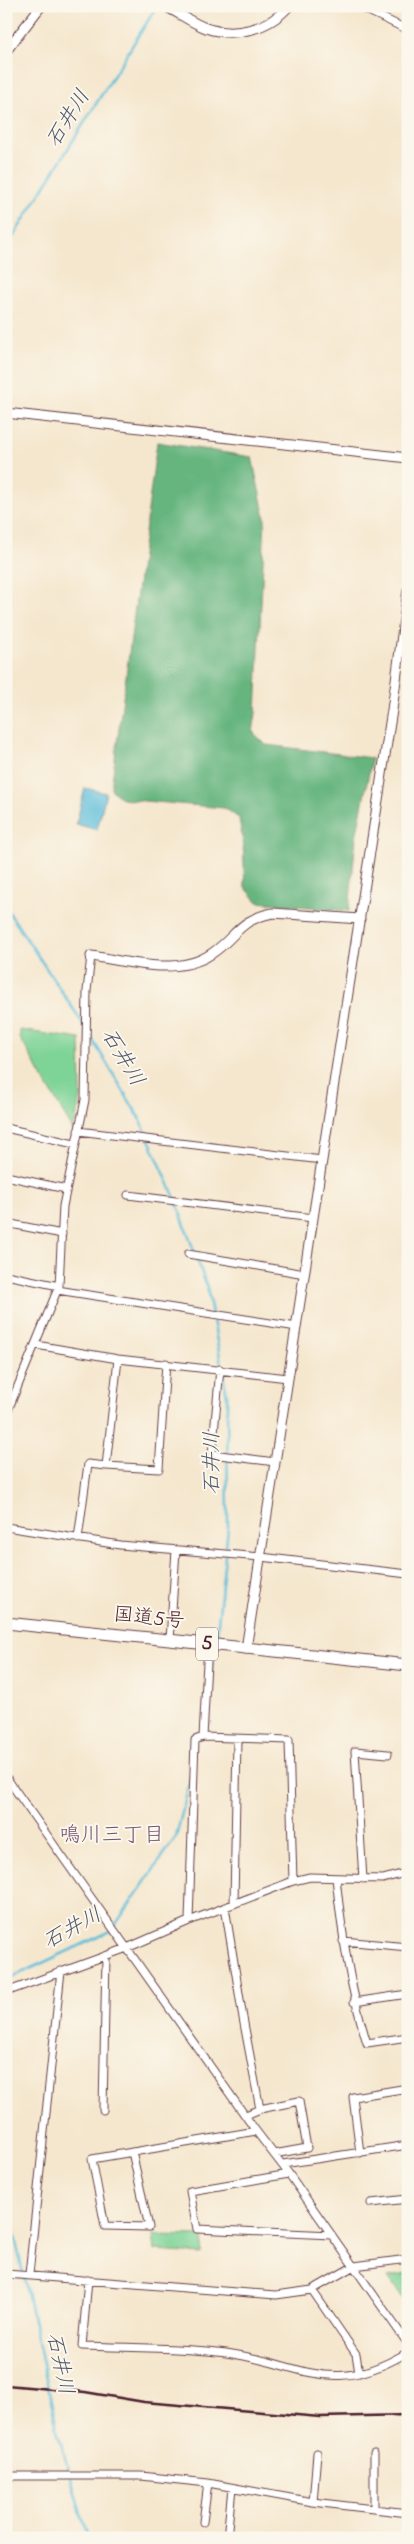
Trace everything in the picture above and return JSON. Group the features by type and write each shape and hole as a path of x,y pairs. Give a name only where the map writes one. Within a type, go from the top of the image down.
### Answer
{"highway":[{"name":"国道5号","path":"6,1623 408,1665"}],"street":[{"path":"6,50 41,6"},
{"path":"164,6 195,23 225,32 256,28 271,22 289,6"},
{"path":"358,6 408,30"},
{"path":"6,413 408,458"},
{"path":"246,1649 360,919 408,590"},
{"path":"6,1415 36,1346 58,1288 66,1189 74,1144 85,1100 87,991 91,956 183,966 212,954 240,926 262,915 273,913 360,919"},
{"path":"6,1128 74,1144"},
{"path":"78,1131 322,1160"},
{"path":"6,1176 66,1189"},
{"path":"128,1195 313,1218"},
{"path":"6,1222 62,1234"},
{"path":"188,1254 305,1274"},
{"path":"6,1275 58,1288 297,1327"},
{"path":"36,1346 118,1359 288,1378"},
{"path":"106,1466 118,1359"},
{"path":"78,1540 88,1464 159,1469 166,1363"},
{"path":"220,1369 212,1454 275,1462"},
{"path":"6,1527 78,1540 261,1557 408,1574"},
{"path":"170,1640 176,1550"},
{"path":"203,1737 208,1644"},
{"path":"189,1921 195,1740 203,1737 289,1740 293,1881"},
{"path":"234,1904 237,1739"},
{"path":"363,1880 355,1751 388,1754"},
{"path":"6,1777 408,2344"},
{"path":"6,1992 127,1948 189,1921 293,1881 310,1877 363,1880 383,1879 408,1872"},
{"path":"336,1878 343,1941 354,2002 367,2043 408,2037"},
{"path":"225,1907 260,2109"},
{"path":"343,1941 408,1947"},
{"path":"103,2110 106,1956"},
{"path":"29,2274 61,1971"},
{"path":"354,2002 408,1994"},
{"path":"360,2153 353,2097 408,2088"},
{"path":"246,2115 260,2109 299,2101 307,2148 274,2154"},
{"path":"132,2152 149,2227 105,2226 92,2159 132,2152 256,2131"},
{"path":"282,2164 408,2145"},
{"path":"289,2174 190,2191 197,2229 332,2235"},
{"path":"371,2203 408,2198"},
{"path":"6,2274 29,2274 276,2295 312,2290 354,2266 408,2259"},
{"path":"88,2280 82,2346 225,2353 318,2375 336,2377 376,2369 408,2352"},
{"path":"312,2290 356,2354 360,2373"},
{"path":"313,2502 317,2453"},
{"path":"374,2453 374,2509"},
{"path":"6,2476 141,2476 208,2483 313,2502 408,2513"},
{"path":"202,2522 208,2483"},
{"path":"228,2528 232,2488"}],"green space":[{"path":"157,442 252,457 265,518 256,713 253,732 266,745 372,758 356,837 349,911 258,902 245,887 243,842 239,818 224,808 122,799 111,789"},
{"path":"20,1030 80,1039 81,1097 73,1130 20,1038"},
{"path":"153,2235 203,2236 202,2254 155,2251"},
{"path":"408,2274 408,2305 388,2277"}],"water":[{"path":"85,788 106,793 97,830 76,824"}],"waterway":[{"path":"6,14 15,6"},
{"name":"石井川","path":"6,248 157,6"},
{"name":"石井川","path":"6,908 84,1025"},
{"name":"石井川","path":"88,1032 140,1119 175,1198 207,1287 227,1396 228,1527 216,1642"},
{"name":"石井川","path":"208,1694 215,1647"},
{"name":"石井川","path":"6,1980 111,1931 176,1837 191,1777"},
{"name":"石井川","path":"6,2196 58,2433 88,2538"}],"railway":[{"path":"6,2385 85,2392 144,2402 320,2417 408,2415"}],"district":[{"name":"鳴川三丁目","path":"112,1836"}]}
